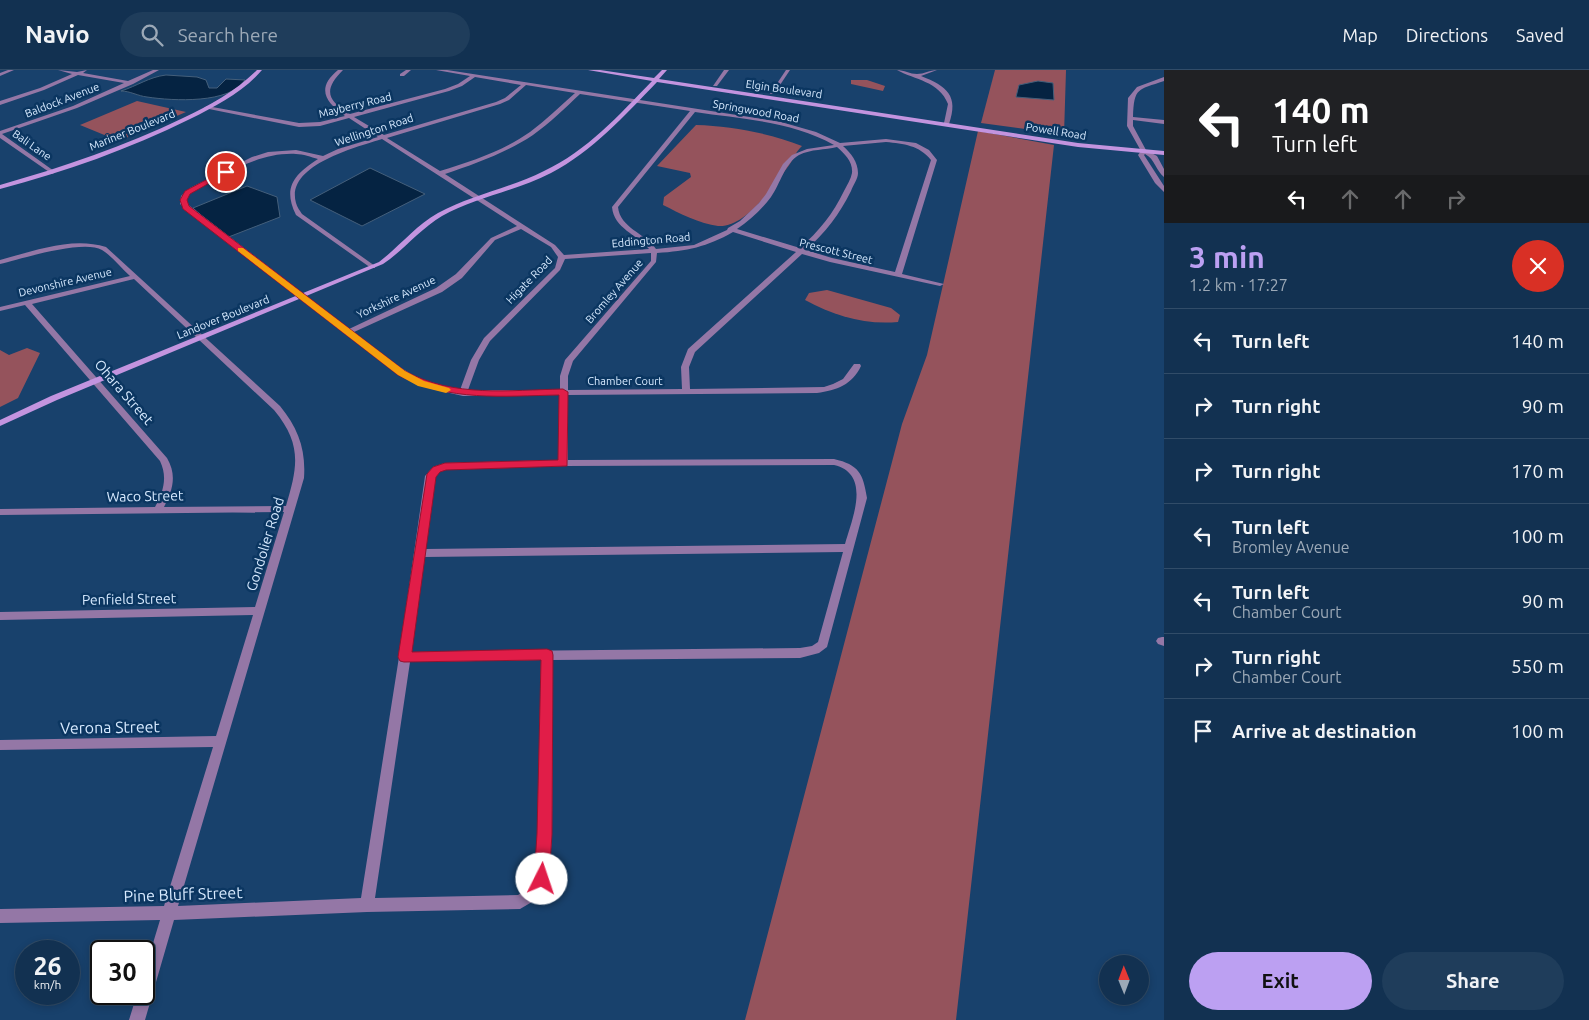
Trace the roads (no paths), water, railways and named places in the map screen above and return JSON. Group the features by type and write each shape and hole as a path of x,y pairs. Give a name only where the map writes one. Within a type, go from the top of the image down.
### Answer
{"main road":[{"name":"Mariner Boulevard","path":"0,187 52,172 144,138 207,108 238,89 260,70"},
{"name":"Elgin Boulevard","path":"590,70 715,84 947,122"},
{"name":"Elgin Boulevard","path":"618,70 657,78 947,122"},
{"name":"Landover Boulevard","path":"0,423 373,267 388,259 428,222 448,210 532,179 574,158 593,143 665,70"},
{"name":"Powell Road","path":"947,122 1164,153"},
{"name":"Powell Road","path":"1143,149 1164,148"}],"street":[{"path":"0,75 12,70"},
{"path":"60,70 131,83"},
{"path":"0,103 42,89 84,70"},
{"name":"Baldock Avenue","path":"0,134 76,108 157,70"},
{"path":"341,70 330,80 326,93 332,105 382,137"},
{"path":"402,74 409,70"},
{"name":"Springwood Road","path":"438,70 792,126 822,136 838,145 852,159 854,176 836,214 820,234 691,351 684,367 686,391"},
{"path":"715,84 727,70"},
{"path":"772,93 788,70"},
{"path":"899,70 932,84 946,96 951,104 947,122"},
{"path":"915,76 935,70"},
{"name":"Mayberry Road","path":"207,108 308,125 327,123 447,90 460,85 474,76"},
{"path":"1153,176 1164,176 1154,156 1143,149 1130,126 1131,98 1135,90 1144,85 1164,80"},
{"name":"Wellington Road","path":"373,267 305,221 295,209 291,197 294,184 304,172 322,158 351,146 498,102 507,98 525,84"},
{"path":"439,174 489,156 517,143 579,92"},
{"name":"Bromley Avenue","path":"563,463 563,392 564,376 569,360 651,267 654,257 653,251 647,242 618,220 614,207 694,110"},
{"path":"1131,118 1164,122"},
{"name":"Bali Lane","path":"0,134 52,172"},
{"name":"Higate Road","path":"382,137 553,246 562,257 558,269 486,340 475,360 463,392"},
{"name":"Eddington Road","path":"562,257 653,251 702,245 730,229 762,203 792,157 808,150 866,140 887,140 915,146 926,151 932,157 934,164 898,275"},
{"path":"1143,149 1141,155 1153,176 1164,190"},
{"name":"Chamber Court","path":"322,158 290,152 260,156 198,186 187,193 183,200 186,207 348,332 410,378 433,388 463,392 828,389 850,379 857,366"},
{"name":"Yorkshire Avenue","path":"348,332 439,290 459,276 493,239 522,226"},
{"name":"Prescott Street","path":"730,229 800,252 940,284"},
{"name":"Gondolier Road","path":"0,262 71,246 91,244 104,248 277,408 292,428 299,445 301,465 290,509 137,1020"},
{"name":"Devonshire Avenue","path":"0,309 134,277"},
{"name":"Ohara Street","path":"26,303 97,381 168,466 170,483 158,510"},
{"path":"367,905 430,476 436,469 445,466 563,463 834,462 846,464 855,472 860,482 862,498 823,644 815,650 800,653 404,657"},
{"name":"Waco Street","path":"2,514 290,509"},
{"path":"419,553 848,548"},
{"name":"Penfield Street","path":"0,616 260,611"},
{"name":"Pine Bluff Street","path":"0,916 169,913 367,905 520,902 532,894 542,879 545,834 547,655"},
{"name":"Verona Street","path":"0,745 221,741"}],"water":[{"path":"166,75 197,77 206,80 209,88 217,88 226,79 245,80 238,88 227,93 200,99 158,98 121,91"},
{"path":"1038,81 1053,83 1054,100 1016,97 1019,85"},
{"path":"370,168 425,194 362,226 310,200"},
{"path":"247,186 277,197 280,217 226,238 193,208"}]}
